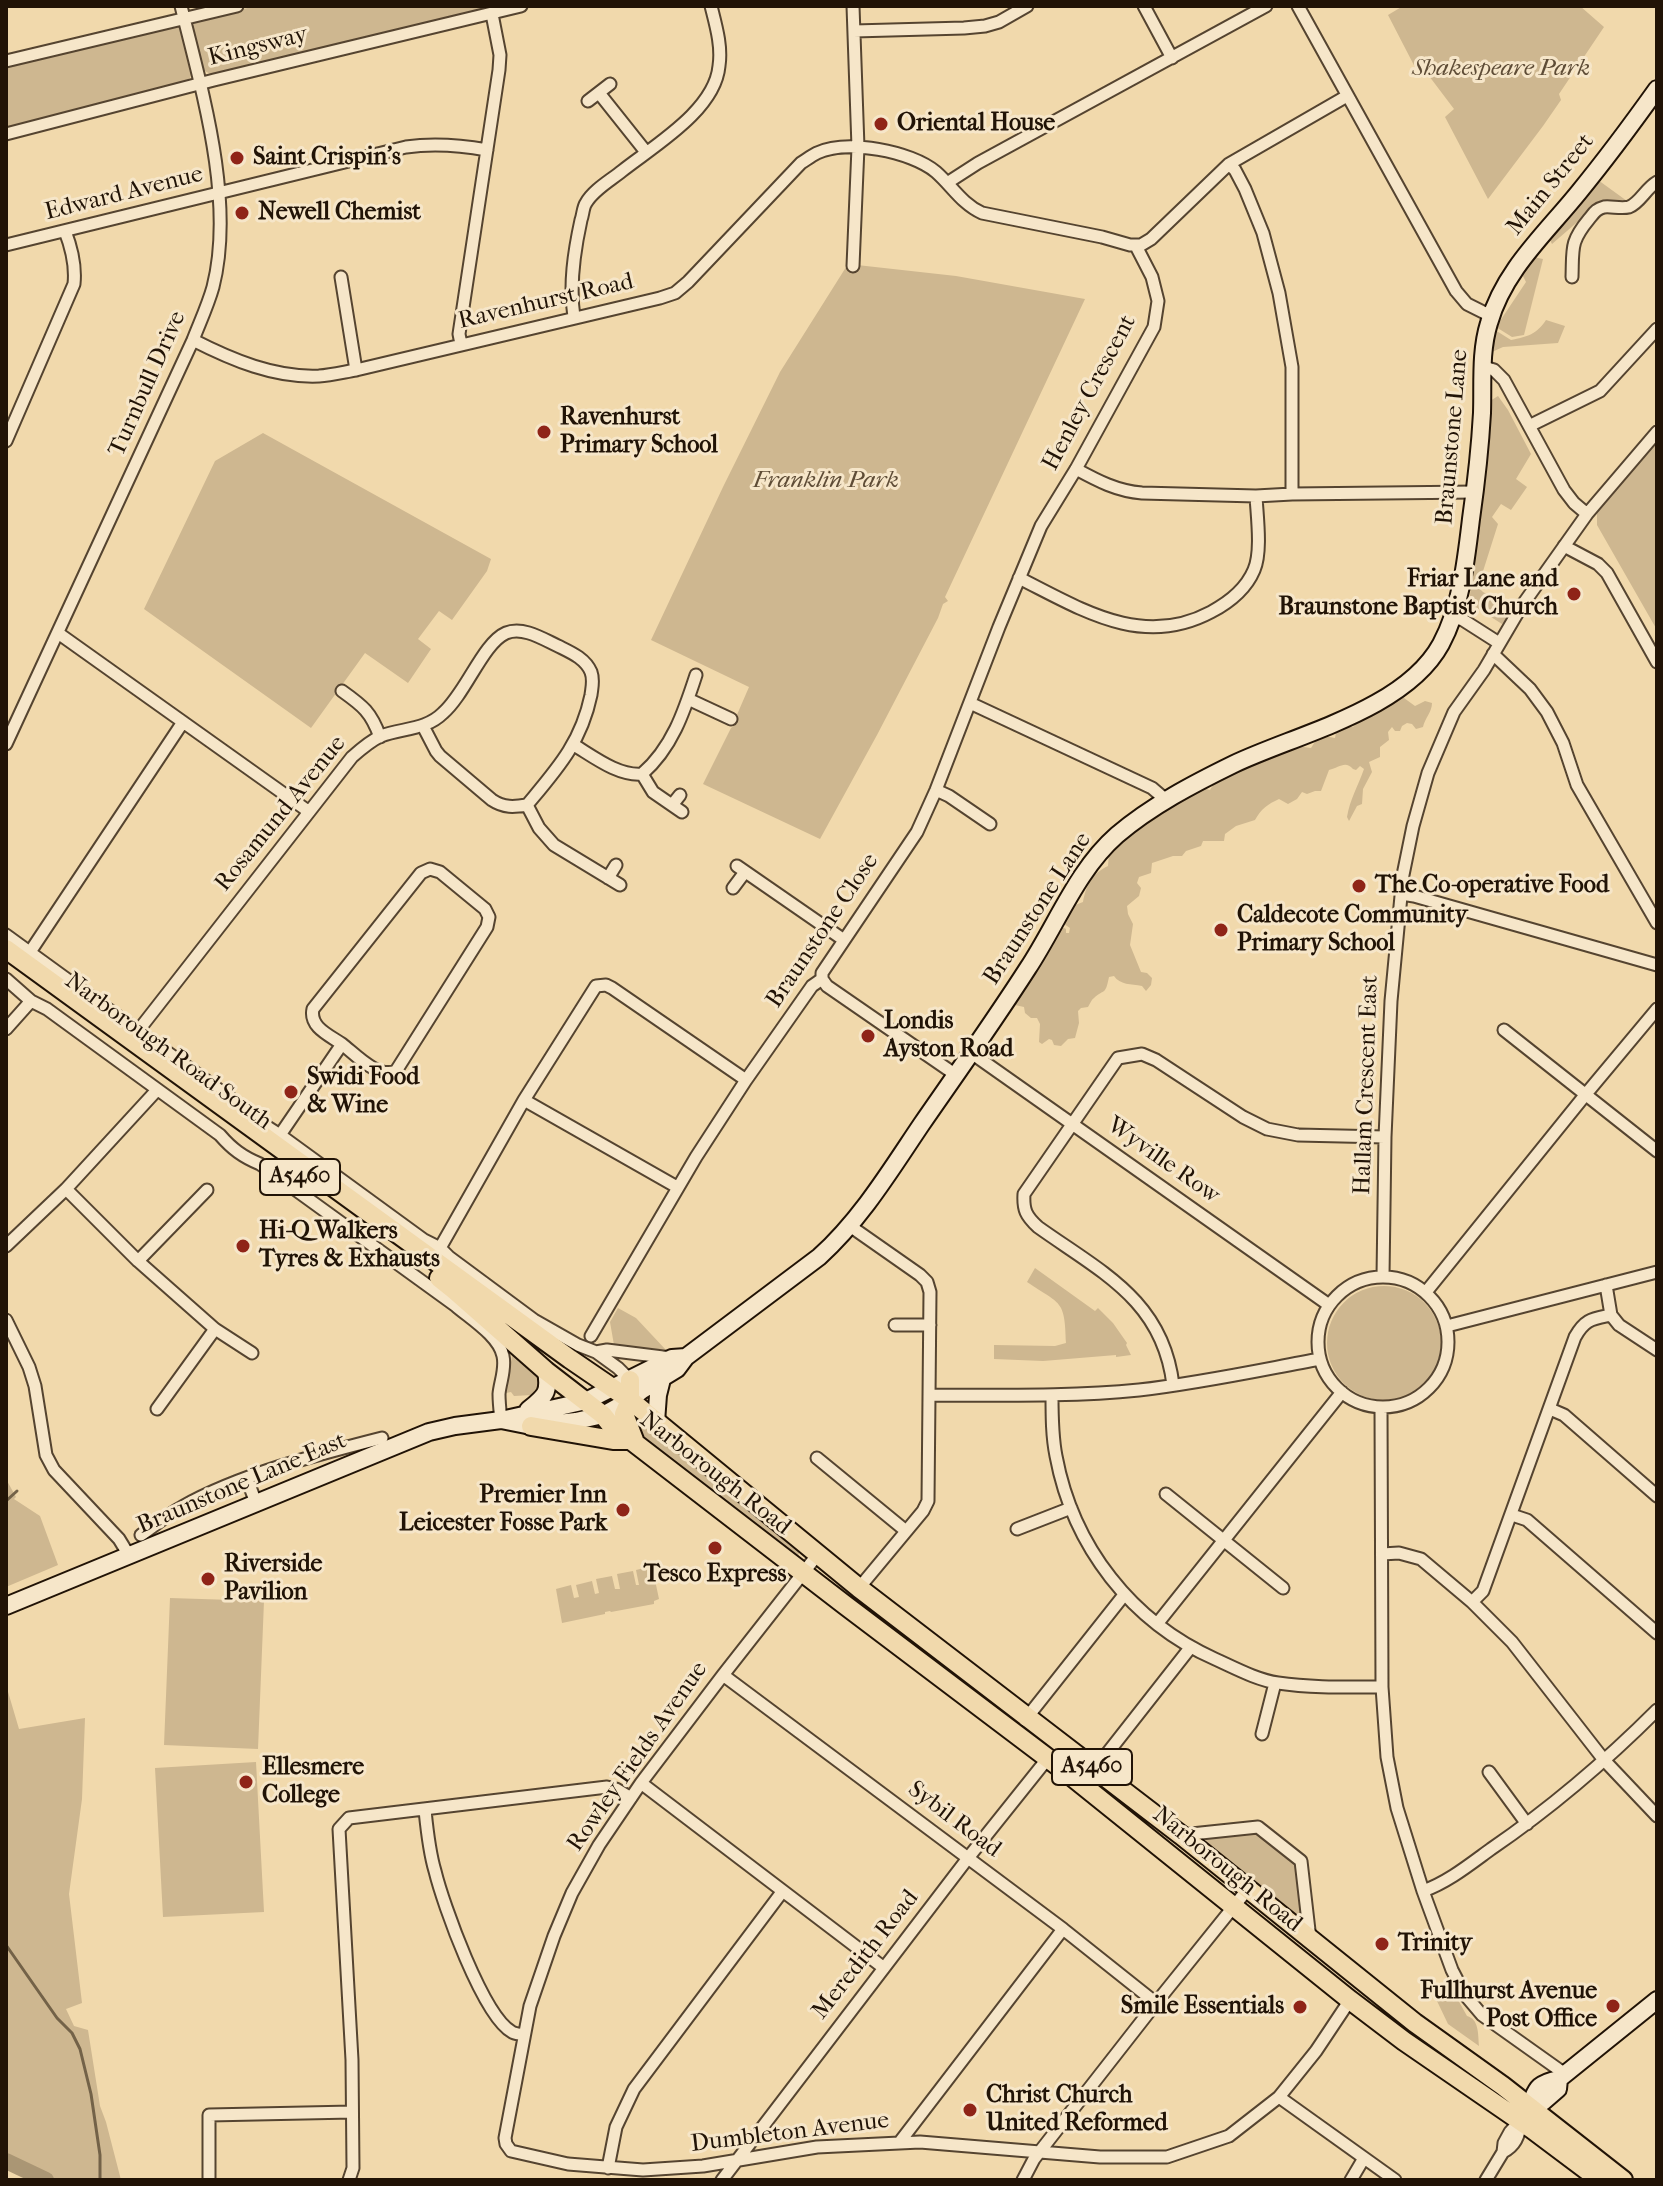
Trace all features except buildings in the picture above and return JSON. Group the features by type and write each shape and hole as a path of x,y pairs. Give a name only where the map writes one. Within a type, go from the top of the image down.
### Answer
{"main road":[{"name":"Narborough Road South","path":"6,949 570,1359 629,1390"},
{"name":"Narborough Road South","path":"6,964 454,1290 546,1371 603,1415"},
{"path":"570,1359 586,1401 585,1414 576,1421"},
{"path":"528,1420 613,1440 634,1440 624,1417 629,1390"},
{"name":"Narborough Road","path":"629,1390 656,1422 859,1588 1181,1835 1415,2023 1600,2180"},
{"name":"Narborough Road","path":"603,1415 610,1424 1048,1758 1404,2041 1525,2114 1623,2180"}],"street":[{"name":"Turnbull Drive","path":"6,744 193,340 210,296 219,235 215,160 181,6"},
{"name":"Kingsway","path":"6,61 237,6"},
{"name":"Kingsway","path":"6,134 521,6"},
{"path":"574,317 572,275 585,203 704,103 715,85 719,67 720,50 711,6"},
{"path":"853,6 858,147 853,266"},
{"path":"854,31 985,26 999,22 1027,6"},
{"path":"1144,6 1172,58"},
{"path":"947,183 978,163 1266,6"},
{"path":"1298,6 1456,291 1467,304 1491,316"},
{"path":"461,344 459,334 499,70 500,55 492,14"},
{"path":"588,101 610,84"},
{"name":"Main Street","path":"1491,316 1526,253 1589,181 1657,89"},
{"path":"599,93 646,152"},
{"path":"858,147 915,160 934,171 967,204 982,213 1136,246 1151,239 1229,164 1347,96"},
{"name":"Edward Avenue","path":"6,245 406,147 432,144 487,150"},
{"name":"Ravenhurst Road","path":"193,340 247,364 287,374 318,376 356,370 675,293 801,163 818,152 858,147"},
{"path":"1229,164 1245,189 1263,233 1279,293 1292,367 1292,494"},
{"path":"1572,277 1577,234 1598,209 1629,207 1657,182"},
{"path":"6,441 74,284 73,252 65,231"},
{"name":"Henley Crescent","path":"1041,526 1154,327 1158,301 1152,277 1136,246"},
{"path":"341,277 356,370"},
{"name":"Braunstone Lane","path":"629,1390 679,1358 819,1257 850,1226 1030,966 1096,856 1135,821 1166,800 1234,764 1375,704 1429,661 1440,646 1453,617 1467,553 1475,492 1483,351 1491,316"},
{"path":"1529,426 1600,391 1657,329"},
{"path":"1484,367 1494,370 1504,380 1564,490 1587,514"},
{"name":"Hallam Crescent East","path":"1383,1276 1391,1001 1401,894 1413,826 1428,773 1454,712 1521,607 1587,514 1657,432"},
{"path":"1076,469 1126,492 1256,496 1475,492"},
{"path":"1019,578 1115,623 1143,628 1172,627 1200,618 1223,606 1244,587 1255,568 1258,552 1256,496"},
{"name":"Braunstone Close","path":"591,1336 677,1187 746,1080 812,986 822,979 822,973 917,832 1041,526"},
{"path":"1564,546 1598,564 1607,573 1657,662"},
{"path":"1453,617 1499,643"},
{"name":"Rosamund Avenue","path":"138,1031 352,757 380,737 423,726 445,712 496,638 515,630 577,656 590,669 593,682 588,711 574,745 527,805"},
{"path":"58,633 308,811"},
{"path":"1493,654 1530,689 1547,712 1563,743 1577,785 1657,923"},
{"path":"574,745 614,768 642,774 657,761 669,743 696,675"},
{"path":"342,691 366,708 380,737"},
{"path":"688,699 731,719"},
{"path":"970,703 1152,788 1166,800"},
{"path":"30,952 183,722"},
{"path":"423,726 440,756 492,800 511,807 527,805 539,828 554,845 620,885"},
{"path":"642,774 653,792 677,808 680,795"},
{"path":"936,790 990,824"},
{"path":"608,878 616,865"},
{"path":"430,869 440,872 485,909 489,917 487,927 396,1071 391,1074 379,1071 342,1044 316,1026 311,1017 313,1009 421,873 430,869"},
{"path":"733,888 741,869 844,940"},
{"path":"1401,894 1656,965"},
{"name":"Narborough Road South","path":"6,935 233,1100 249,1115 424,1240 440,1248 534,1320 596,1352 618,1368 629,1390"},
{"name":"Narborough Road South","path":"6,979 31,1001 47,1009 220,1135 243,1157 260,1164 456,1306 483,1329 495,1341 503,1356 499,1397 501,1420"},
{"path":"822,979 827,986 956,1075"},
{"path":"440,1248 524,1100 592,990 601,985 612,988 746,1080"},
{"path":"6,1029 31,1001"},
{"path":"1426,1292 1657,1009"},
{"path":"1504,1030 1657,1151"},
{"path":"280,1135 342,1044"},
{"name":"Wyville Row","path":"970,1052 1329,1305"},
{"path":"1173,1385 1163,1342 1141,1306 1128,1291 1038,1227 1023,1207 1024,1194 1118,1058 1142,1054 1156,1060 1243,1117 1267,1129 1298,1135 1385,1137"},
{"path":"6,1246 66,1189 157,1090"},
{"path":"524,1100 677,1187"},
{"path":"66,1189 138,1261 215,1329 252,1353"},
{"path":"138,1261 207,1190"},
{"path":"850,1226 927,1282 930,1292 928,1501 859,1588"},
{"path":"1447,1326 1657,1272"},
{"path":"1383,1276 1406,1280 1426,1292 1441,1311 1447,1326 1448,1353 1437,1380 1411,1401 1381,1407 1360,1403 1342,1392 1328,1377 1320,1359 1318,1343 1322,1319 1329,1305 1349,1286 1383,1276"},
{"path":"1606,1285 1611,1315 1619,1325 1657,1350"},
{"name":"Narborough Road South","path":"504,1297 521,1323"},
{"path":"1472,1602 1483,1591 1575,1337 1582,1324 1611,1315"},
{"path":"6,1320 35,1386 46,1455 54,1470 119,1539 130,1557"},
{"path":"895,1325 930,1325"},
{"path":"157,1409 215,1329"},
{"name":"Narborough Road South","path":"596,1352 607,1350 679,1358"},
{"name":"Braunstone Lane","path":"629,1390 662,1379 677,1369 679,1358"},
{"path":"930,1395 1052,1395 1135,1390 1320,1359"},
{"path":"528,1420 546,1392 546,1371"},
{"path":"656,1422 662,1379"},
{"name":"Braunstone Lane East","path":"528,1420 629,1390"},
{"name":"Braunstone Lane East","path":"6,1606 429,1432 501,1420 576,1421 603,1415 629,1390"},
{"path":"1157,1624 1342,1392"},
{"path":"1052,1395 1056,1457 1071,1508 1084,1539 1124,1595 1190,1648 1275,1683 1382,1687"},
{"path":"1381,1407 1382,1687 1387,1757 1397,1808 1423,1891 1452,1970 1465,1995 1482,2015 1543,2059 1557,2078"},
{"path":"1550,1409 1564,1415 1657,1496"},
{"path":"141,1535 183,1506 247,1479 330,1451 382,1438"},
{"path":"817,1458 906,1531"},
{"path":"247,1479 256,1503"},
{"path":"1166,1494 1283,1588"},
{"path":"1017,1529 1071,1508"},
{"path":"1512,1515 1527,1520 1657,1633"},
{"path":"1382,1554 1399,1553 1421,1559 1472,1602 1512,1642 1604,1760 1657,1816"},
{"name":"Rowley Fields Avenue","path":"508,2148 505,2138 524,2035 539,1977 572,1893 599,1845 641,1783 818,1554"},
{"path":"1015,1734 1124,1595"},
{"path":"1095,1769 1190,1648"},
{"name":"Sybil Road","path":"723,1675 1063,1929 1156,2003"},
{"path":"1262,1734 1275,1683"},
{"path":"1423,1891 1444,1882 1527,1824 1604,1760 1657,1710"},
{"name":"Meredith Road","path":"722,2180 1048,1758"},
{"path":"1489,1772 1527,1824"},
{"path":"641,1783 884,1968"},
{"path":"349,2180 353,2168 352,2060 339,1829 349,1818 607,1787 631,1798"},
{"path":"425,1810 434,1869 463,1952 500,2019 514,2033 524,2035"},
{"name":"Narborough Road","path":"1181,1835 1258,1827 1301,1861 1310,1939"},
{"path":"1023,2180 1040,2151 1247,1890"},
{"path":"608,2168 616,2127 634,2089 782,1892"},
{"path":"899,2143 1063,1929"},
{"name":"Dumbleton Avenue","path":"508,2148 541,2159 643,2170 734,2162 817,2147 899,2143 941,2143 1100,2157 1167,2157 1229,2136 1279,2097 1316,2051 1350,2000"},
{"path":"1486,2180 1503,2152 1510,2132 1525,2114 1535,2090 1557,2078 1657,2000"},
{"path":"1543,2059 1557,2078"},
{"path":"1279,2097 1395,2180"},
{"path":"209,2180 209,2115 352,2112"},
{"path":"1351,2180 1364,2158"}],"green space":[{"path":"255,6 502,6 214,76 203,70 192,28 194,22"},
{"name":"Shakespeare Park","path":"1403,6 1580,6 1604,27 1559,94 1561,100 1488,199 1445,117 1454,109 1426,72 1419,75 1388,15"},
{"path":"175,25 181,28 192,71 187,81 6,128 6,65"},
{"path":"1598,180 1627,201 1605,201 1597,205 1552,244 1550,240"},
{"path":"1533,257 1543,259 1524,335 1512,337 1496,327 1526,282 1521,272"},
{"name":"Franklin Park","path":"848,264 956,276 1085,299 945,597 948,601 943,604 820,839 703,784 731,728 737,723 736,717 749,687 651,640 780,372"},
{"path":"1546,320 1565,326 1558,343 1503,347 1492,352 1495,330 1511,340 1522,338 1539,329"},
{"path":"1498,396 1531,454 1516,479 1527,487 1511,510 1501,504 1492,517 1498,524 1478,587 1516,609 1502,624 1469,603 1488,448 1490,401"},
{"path":"263,433 491,559 487,571 452,620 439,611 418,639 431,649 408,683 365,653 311,728 144,609 215,461"},
{"path":"1657,442 1657,630 1597,525 1597,512"},
{"path":"1392,698 1404,698 1415,706 1425,701 1432,703 1432,706 1423,727 1416,729 1407,723 1400,731 1392,727 1388,732 1389,740 1380,747 1380,757 1369,762 1372,772 1363,789 1362,804 1357,806 1349,821 1350,804 1364,769 1360,766 1356,770 1345,765 1329,770 1321,791 1302,792 1288,804 1279,799 1275,801 1262,810 1255,820 1236,826 1225,834 1224,841 1203,841 1201,846 1186,851 1182,856 1152,863 1151,873 1139,877 1139,896 1127,906 1133,924 1130,945 1141,972 1152,978 1151,985 1146,991 1142,986 1109,977 1104,991 1088,1007 1078,1011 1075,1038 1068,1039 1061,1046 1054,1045 1049,1039 1042,1044 1039,1042 1040,1024 1037,1018 1031,1018 1024,1007 1013,1002 1059,930 1062,927 1069,933 1070,928 1063,919 1070,907 1083,902 1090,881 1108,866 1109,853 1135,829 1145,826 1162,811 1202,788 1210,790 1216,780 1296,746 1311,748 1318,737 1335,738 1337,727 1353,727 1367,712 1373,709 1380,712"},
{"path":"1035,1268 1095,1311 1098,1308 1113,1323 1131,1355 1043,1361 994,1359 994,1345 1055,1346 1066,1343 1064,1318 1059,1305 1027,1282"},
{"path":"1384,1286 1416,1295 1432,1311 1441,1343 1432,1375 1416,1391 1384,1400 1352,1391 1336,1375 1327,1343 1336,1311 1352,1295"},
{"path":"618,1308 636,1318 666,1350 614,1345 610,1322"},
{"path":"507,1347 538,1376 538,1385 532,1395 506,1393 512,1355"},
{"path":"644,1425 799,1553 798,1557 640,1434"},
{"path":"6,1479 16,1497 14,1499 40,1516 58,1565 6,1587"},
{"path":"652,1566 659,1599 654,1604 562,1623 556,1589 571,1585 574,1598 579,1597 576,1585 592,1581 595,1594 599,1593 596,1579 612,1576 615,1589 620,1589 617,1574 633,1571 636,1585 639,1585 636,1570"},
{"path":"833,1585 842,1585 1008,1712 1008,1717 1006,1717"},
{"path":"170,1598 264,1601 258,1749 164,1745"},
{"path":"6,1685 19,1729 85,1718 82,1799 69,1894 82,2003 66,2009 74,2026 88,2030 100,2106 121,2180 52,2180 6,2158"},
{"path":"256,1762 264,1912 163,1917 155,1768"},
{"path":"1256,1833 1298,1865 1304,1916 1298,1919 1205,1845 1206,1837"},
{"path":"1448,1982 1467,2016 1476,2024 1479,2046 1448,2024 1437,2001"}],"waterway":[{"path":"6,1501 17,1491"},
{"path":"6,1945 57,2018 72,2033 80,2049 91,2094 100,2155 100,2180"},
{"path":"6,2161 46,2180"}],"place":[{"name":"Oriental House","path":"881,124"},
{"name":"Saint Crispin's","path":"237,158"},
{"name":"Newell Chemist","path":"242,213"},
{"name":"Ravenhurst Primary School","path":"544,432"},
{"name":"Friar Lane and Braunstone Baptist Church","path":"1574,594"},
{"name":"The Co-operative Food","path":"1359,886"},
{"name":"Caldecote Community Primary School","path":"1221,930"},
{"name":"Londis Ayston Road","path":"868,1036"},
{"name":"Swidi Food & Wine","path":"291,1092"},
{"name":"Hi-Q Walkers Tyres & Exhausts","path":"243,1246"},
{"name":"Premier Inn Leicester Fosse Park","path":"623,1510"},
{"name":"Tesco Express","path":"715,1548"},
{"name":"Riverside Pavilion","path":"208,1579"},
{"name":"Ellesmere College","path":"246,1782"},
{"name":"Trinity","path":"1382,1944"},
{"name":"Fullhurst Avenue Post Office","path":"1613,2006"},
{"name":"Smile Essentials","path":"1300,2007"},
{"name":"Christ Church United Reformed","path":"970,2110"}]}
